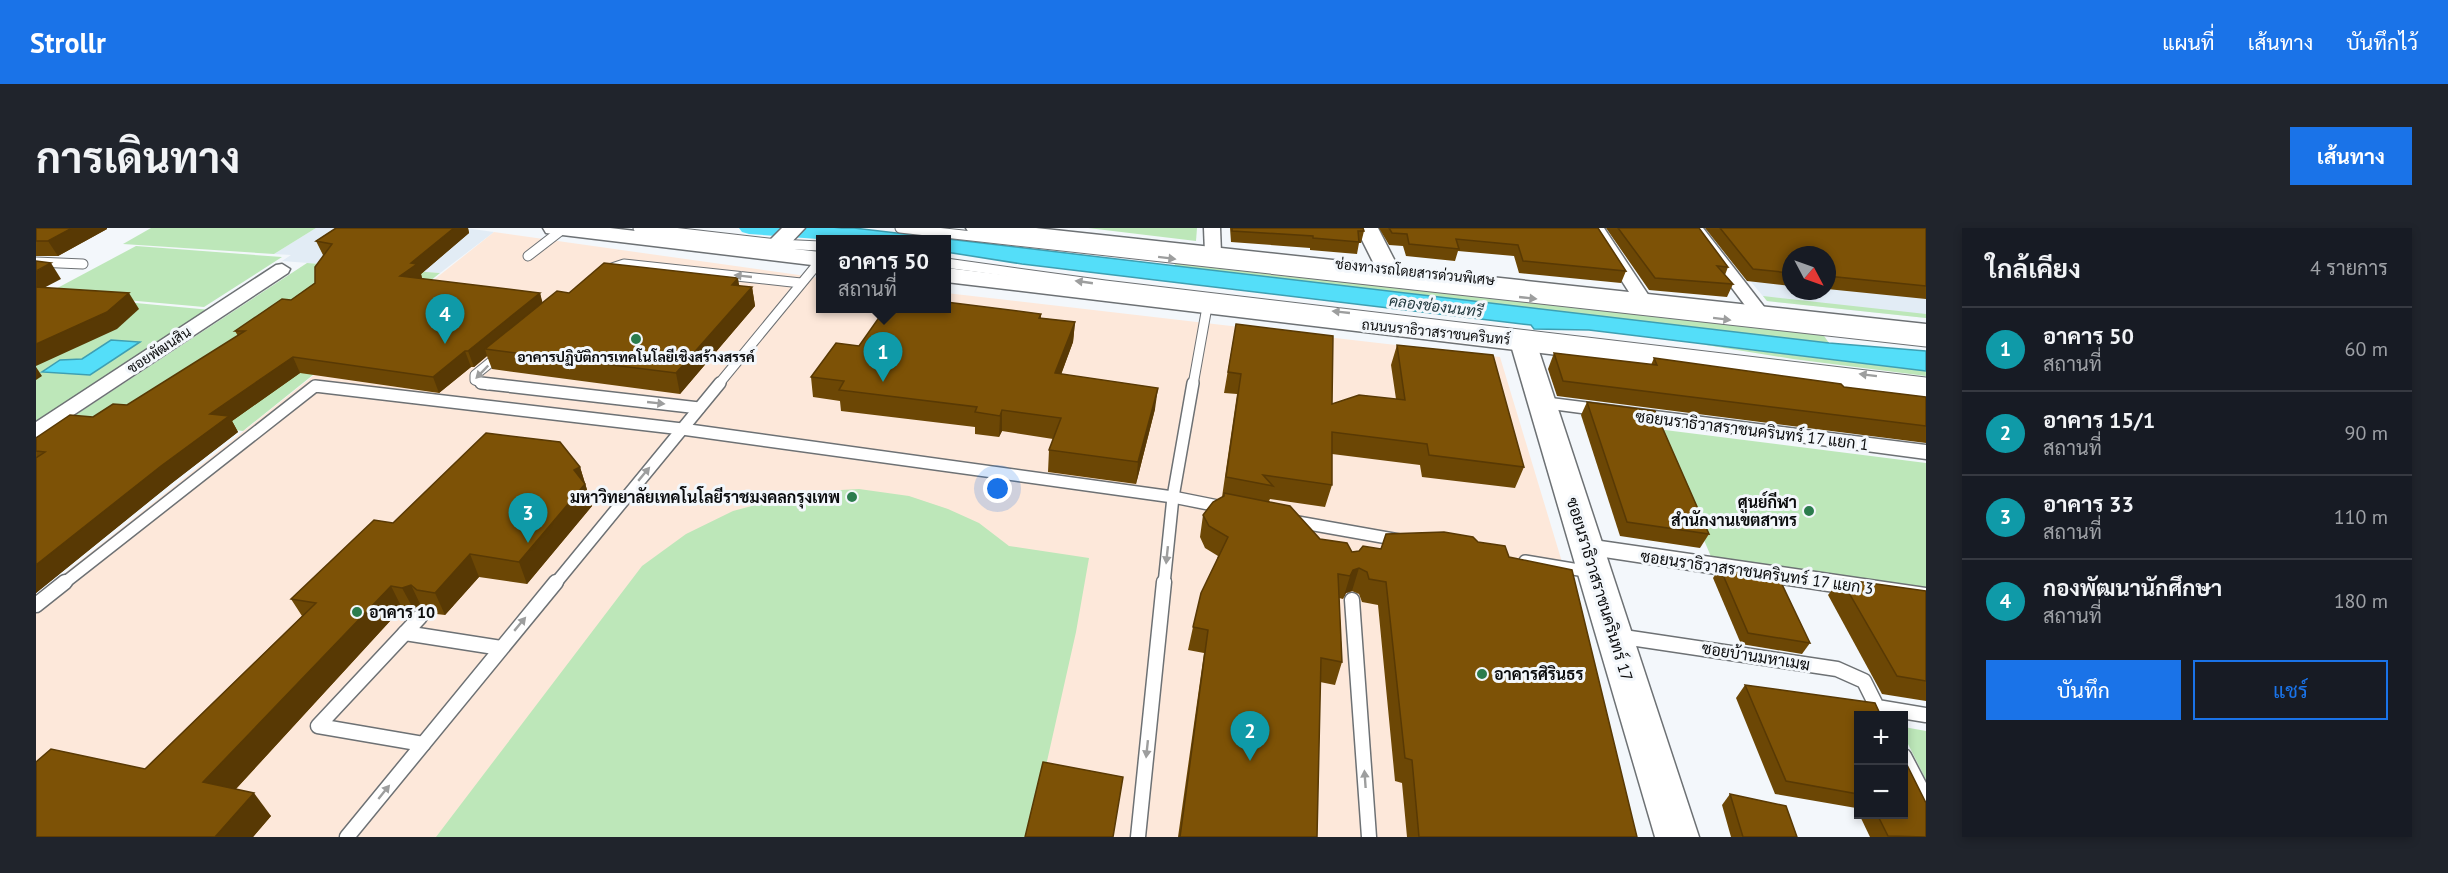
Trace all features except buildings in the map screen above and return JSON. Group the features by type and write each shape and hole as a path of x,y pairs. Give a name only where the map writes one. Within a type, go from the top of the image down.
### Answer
{"main road":[{"path":"977,228 1388,271 1926,332"},
{"path":"1367,228 1388,271"},
{"path":"559,229 781,241 816,258"},
{"name":"ถนนนราธิวาสราชนครินทร์","path":"951,276 1207,307 1531,338 1926,391"},
{"name":"ซอยนราธิวาสราชนครินทร์ 17","path":"1531,338 1543,403 1677,837"}],"street":[{"path":"1212,228 1213,253"},
{"path":"1596,228 1642,299"},
{"path":"1695,228 1759,312"},
{"name":"ซอยพัฒนสิน","path":"36,431 282,269"},
{"name":"ซอยนราธิวาสราชนครินทร์ 17 แยก 1","path":"1543,403 1926,452"},
{"name":"ซอยนราธิวาสราชนครินทร์ 17 แยก 3","path":"1591,560 1926,597"}],"lane":[{"path":"639,228 816,245"},
{"name":"ช่องทางรถโดยสารด่วนพิเศษ","path":"900,228 1926,342"},
{"path":"528,256 559,229"},
{"path":"36,262 82,264"},
{"path":"598,273 624,264 801,283"},
{"path":"951,264 1531,338 1570,333 1672,344 1729,352 1759,362 1926,382"},
{"path":"346,837 816,265"},
{"path":"1138,837 1173,497 1207,307"},
{"path":"1886,338 1926,347"},
{"path":"510,347 476,375 475,380 482,384 699,408"},
{"path":"36,605 315,386 682,429 1173,497 1241,511"},
{"path":"1276,518 1345,538 1411,542"},
{"path":"1515,560 1591,560"},
{"path":"1352,600 1369,837"},
{"path":"420,617 318,726 423,744"},
{"path":"405,633 501,648"},
{"name":"ซอยบ้านมหาเมฆ","path":"1615,636 1837,669 1859,676 1868,684 1879,711"},
{"name":"ซอยบ้านมหาเมฆ","path":"1908,713 1926,715"},
{"path":"1908,764 1926,798"}],"shaded area":[{"path":"316,228 465,228 494,232 440,273 282,261 291,255 274,254"},
{"path":"1706,228 1926,242 1926,318 1767,301"},
{"name":"มหาวิทยาลัยเทคโนโลยีราชมงคลกรุงเทพ","path":"494,232 816,277 816,313 951,313 951,294 1500,357 1562,562 1636,837 36,837 36,596"}],"green space":[{"path":"151,228 316,228 274,254 123,244"},
{"path":"1088,228 1197,228 1196,241"},
{"path":"136,246 282,257 204,307 48,293"},
{"path":"1176,260 1822,333 1829,343 1174,267"},
{"path":"307,263 440,273 243,431 124,417 42,437"},
{"path":"39,294 211,310 36,422 36,296"},
{"path":"1763,296 1782,298 1782,300 1926,314 1926,318 1767,301"},
{"path":"1700,344 1926,371 1926,376 1793,359"},
{"name":"ศูนย์กีฬา สำนักงานเขตสาทร","path":"1657,429 1926,463 1926,590 1712,559"},
{"path":"859,489 909,496 948,509 979,523 1009,546 1089,558 1076,632 1030,837 436,837 642,566 686,534 733,511 804,492"},
{"path":"1908,728 1926,731 1926,780 1908,744"}],"water":[{"path":"811,228 854,228 913,235 816,236 807,233"},
{"path":"951,239 1829,343 1926,351 1926,371 1589,330 1534,329 1531,325 1022,264 951,253"},
{"path":"111,340 140,342 90,375 42,372 60,360 82,359"}],"waterway":[{"name":"คลองช่องนนทรี","path":"749,228 842,235"}],"place":[{"name":"อาคารปฏิบัติการเทคโนโลยีเชิงสร้างสรรค์","path":"636,339"},
{"name":"กองพัฒนานักศึกษา","path":"445,344"},
{"name":"อาคาร 50","path":"883,382"},
{"name":"มหาวิทยาลัยเทคโนโลยีราชมงคลกรุงเทพ","path":"852,497"},
{"name":"ศูนย์กีฬา สำนักงานเขตสาทร","path":"1809,511"},
{"name":"อาคาร 33","path":"528,543"},
{"name":"อาคาร 10","path":"357,612"},
{"name":"อาคารศิรินธร","path":"1482,674"},
{"name":"อาคาร 15/1","path":"1250,761"}]}
